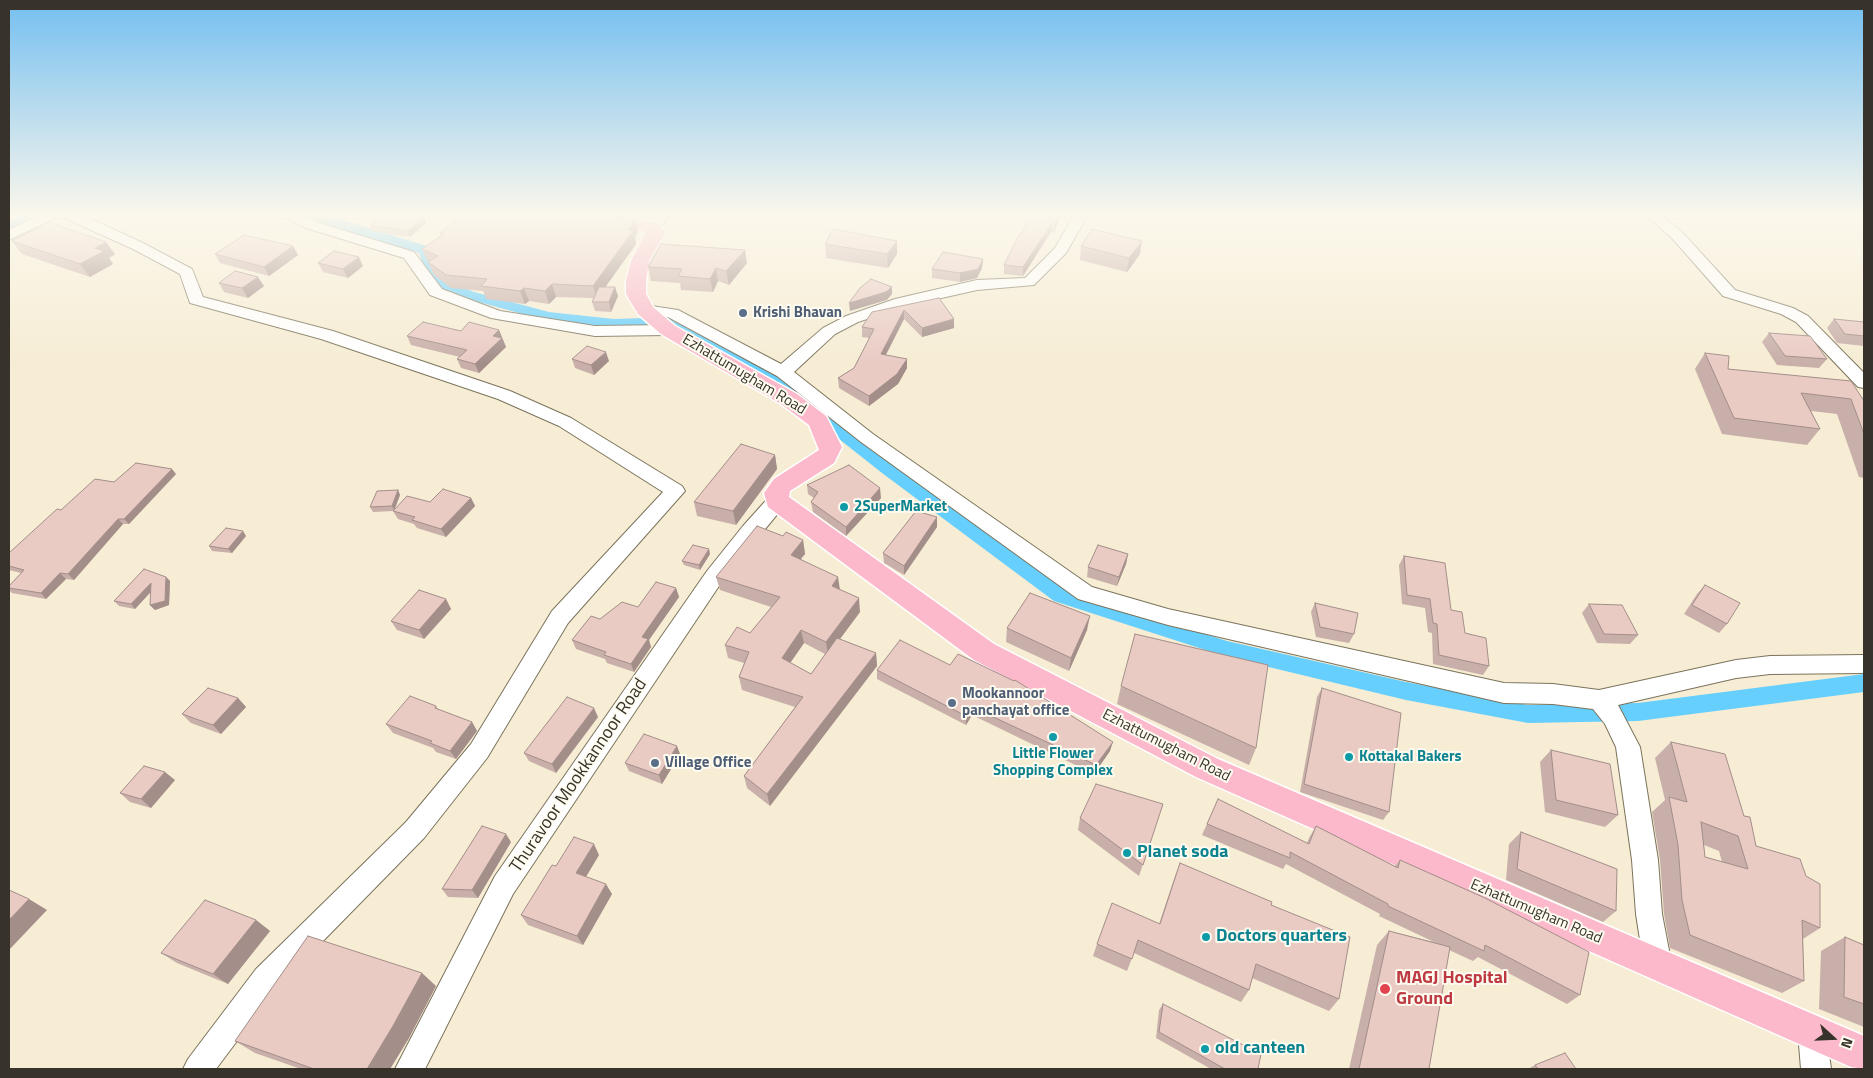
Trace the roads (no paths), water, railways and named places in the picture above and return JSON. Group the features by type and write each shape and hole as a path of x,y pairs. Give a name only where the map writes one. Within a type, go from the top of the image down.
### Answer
{"main road":[{"path":"640,263 636,294 656,320"},
{"name":"Ezhattumugham Road","path":"656,320 789,398 818,421 831,447 830,452 826,457 782,485 776,493 777,501 992,657 1207,768 1658,966 1864,1054"}],"street":[{"path":"171,263 187,272 196,300 327,335 504,395 564,422 675,491 560,617 479,751 415,830 266,979 198,1069"},
{"path":"415,263 436,292 497,315 595,331 656,320 672,313 783,372 868,438 1085,593 1168,618 1504,693 1553,694 1606,708 1736,669 1770,665 1864,664"},
{"path":"783,372 829,331 852,319 901,302 977,285 995,283 1022,284 1034,280 1049,263"},
{"path":"1702,263 1729,293 1787,311 1802,319 1864,383"},
{"name":"Thuravoor Mookkannoor Road","path":"410,1069 504,885 714,577 750,531 777,501"},
{"path":"1606,708 1628,747 1645,860 1649,914 1658,966"},
{"path":"1812,1032 1816,1069"}],"waterway":[{"path":"429,263 435,281 469,295 548,316 614,324 655,321"},
{"path":"656,321 671,320 768,374 888,469 1061,596 1227,649 1406,691 1528,714 1638,712 1864,683"}],"place":[{"name":"Krishi Bhavan","path":"743,313"},
{"name":"2SuperMarket","path":"844,507"},
{"name":"Mookannoor panchayat office","path":"952,703"},
{"name":"Little Flower Shopping Complex","path":"1053,737"},
{"name":"Kottakal Bakers","path":"1349,757"},
{"name":"Village Office","path":"655,763"},
{"name":"Planet soda","path":"1127,853"},
{"name":"Doctors quarters","path":"1206,937"},
{"name":"MAGJ Hospital Ground","path":"1385,989"},
{"name":"old canteen","path":"1205,1049"}]}
